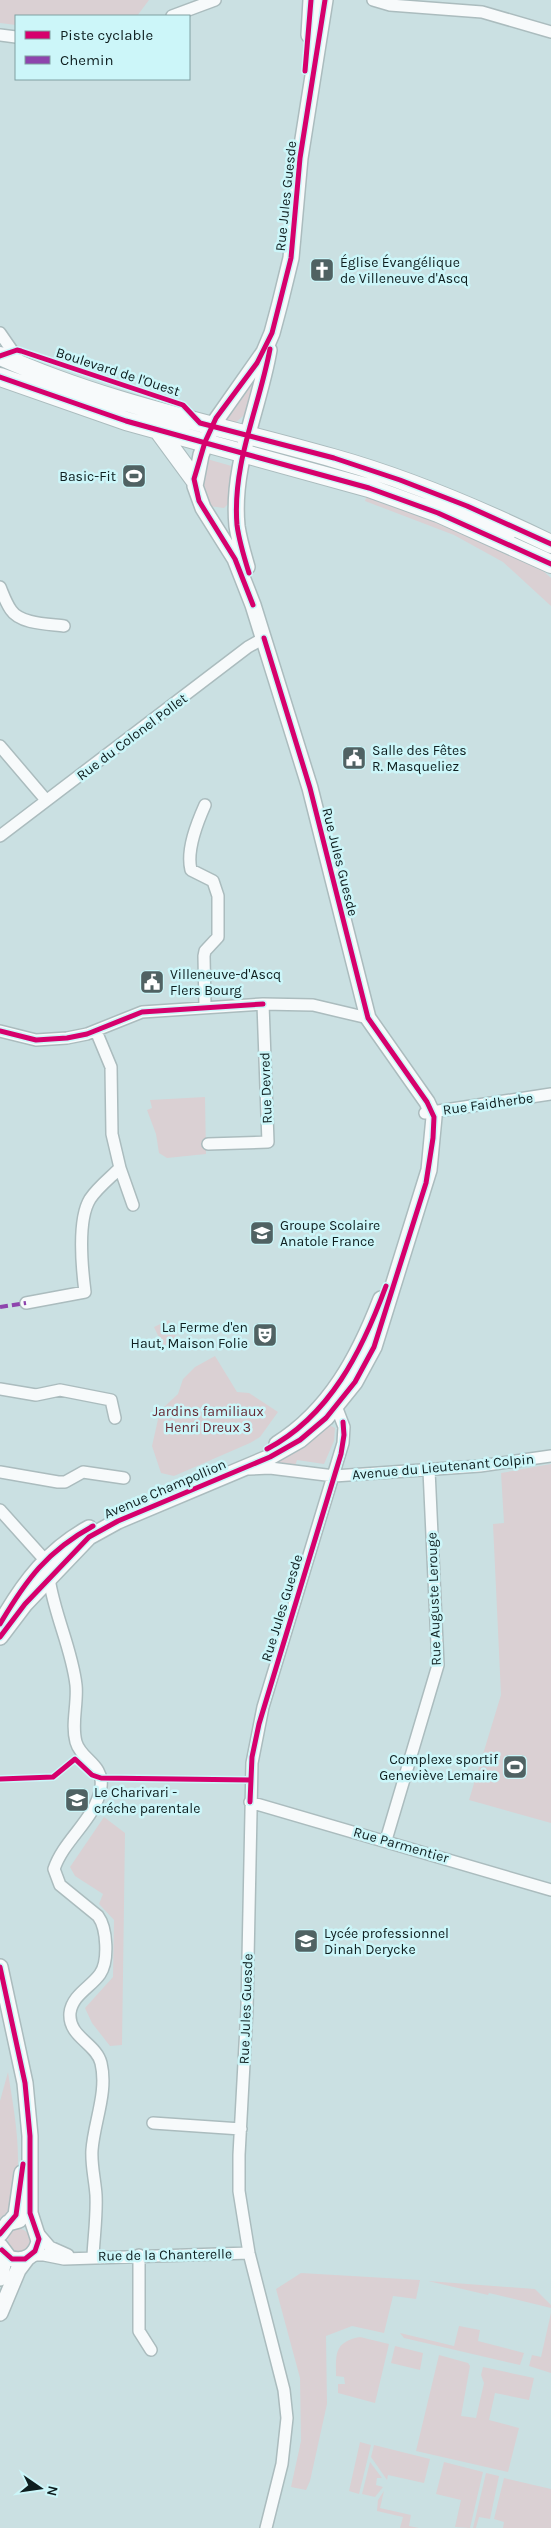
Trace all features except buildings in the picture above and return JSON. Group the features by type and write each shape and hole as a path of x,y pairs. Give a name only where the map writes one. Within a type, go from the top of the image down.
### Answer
{"main road":[{"name":"Boulevard de l'Ouest","path":"0,356 211,437"},
{"path":"0,378 158,430 211,437 221,435 244,438 334,458 468,506 551,544"},
{"path":"36,391 68,395 211,437"},
{"path":"158,430 194,480"},
{"path":"244,438 438,513 551,564"}],"street":[{"path":"175,15 215,0"},
{"name":"Rue Jules Guesde","path":"300,158 301,112 311,0"},
{"name":"Rue Jules Guesde","path":"253,605 250,578 237,526 236,505 244,438 267,364 290,258 300,158 325,0"},
{"path":"373,0 390,5 482,12 551,32"},
{"path":"0,35 15,37"},
{"path":"0,333 25,367"},
{"name":"Rue Jules Guesde","path":"211,437 257,363 272,334"},
{"path":"194,480 211,437"},
{"name":"Rue Jules Guesde","path":"194,480 196,492 203,508 230,548 264,638 310,788 368,1018 412,1083 429,1112 421,1173 388,1282 333,1402 342,1418 344,1436 334,1476 261,1714 252,1757 246,2035 239,2191 249,2253 286,2404 286,2432 282,2464 266,2528"},
{"path":"370,488 446,507 551,552"},
{"path":"203,508 217,513 225,513 236,505"},
{"path":"0,587 11,610 16,615 29,620 64,626"},
{"name":"Rue du Colonel Pollet","path":"0,836 264,638"},
{"path":"0,746 46,800"},
{"path":"205,1007 204,956 218,935 217,892 211,880 192,872 190,860 197,824 206,805"},
{"path":"0,1031 22,1038 42,1040 74,1037 96,1031 142,1012 262,1004 306,1004 368,1018"},
{"name":"Rue Devred","path":"208,1144 268,1142 262,1004"},
{"path":"96,1031 110,1067 111,1127 120,1168 133,1204"},
{"name":"Rue Faidherbe","path":"429,1112 551,1094"},
{"path":"26,1303 84,1292 82,1269 85,1211 94,1194 120,1168"},
{"path":"0,1390 36,1395 60,1390 111,1400 115,1418"},
{"name":"Avenue Champollion","path":"0,1637 14,1617 89,1537 100,1530 240,1470 300,1440 322,1423 333,1402"},
{"name":"Avenue Champollion","path":"0,1624 19,1591 45,1560 64,1544 101,1522 268,1448 333,1402"},
{"name":"Avenue du Lieutenant Colpin","path":"334,1476 495,1465 551,1456"},
{"name":"Avenue Champollion","path":"240,1470 270,1468 334,1476"},
{"name":"Rue Auguste Lerouge","path":"386,1840 438,1665 429,1470"},
{"path":"0,1472 58,1482 68,1480 83,1472 124,1478"},
{"path":"0,1510 45,1560 53,1600 76,1684 76,1742 99,1770 101,1778 99,1793 91,1811 59,1858 54,1869 60,1885 103,1921 106,1936 102,1969 76,1999 70,2012 71,2026 96,2054 102,2070 100,2102 92,2151 96,2202 87,2256"},
{"path":"34,1595 53,1600"},
{"name":"Rue Parmentier","path":"250,1802 386,1840 551,1890"},
{"path":"0,1967 25,2083 30,2136 30,2213 36,2231 38,2247 18,2270 0,2313"},
{"path":"0,2004 17,2085 23,2142 21,2183 16,2215 4,2226"},
{"path":"153,2123 241,2129"},
{"path":"4,2226 24,2220 36,2231"},
{"name":"Rue de la Chanterelle","path":"36,2231 50,2247 66,2254 87,2256"},
{"path":"1,2248 12,2259 29,2257"},
{"path":"0,2278 4,2260 1,2248"},
{"name":"Rue de la Chanterelle","path":"29,2257 44,2255 64,2259 87,2256 249,2253"},
{"path":"138,2255 140,2331 150,2350"}],"green space":[{"path":"0,0 149,0 138,15 15,15 15,25 0,23"},
{"path":"255,376 258,377 249,411 235,423 223,421"},
{"path":"207,459 235,467 231,501 224,508 209,506 203,495 202,477"},
{"path":"367,496 437,521 539,567 551,578 551,606 503,562 454,535 365,501"},
{"path":"205,1097 206,1154 167,1158 159,1153 156,1134 147,1110 152,1108 150,1100"},
{"path":"169,1320 177,1339 163,1346 154,1327"},
{"name":"Jardins familiaux Henri Dreux 3","path":"215,1356 237,1392 249,1393 278,1412 260,1437 250,1443 174,1476 161,1473 152,1446 159,1415 164,1407 178,1394 183,1379 195,1367"},
{"path":"327,1424 335,1428 334,1441 324,1464 297,1460 295,1466 272,1464"},
{"path":"551,1464 551,1823 469,1800 501,1695 493,1524 504,1523 501,1473"},
{"path":"104,1817 125,1833 122,2045 110,2046 92,2023 85,2008 113,1977 114,1920 99,1904 103,1894 75,1876 70,1867"},
{"path":"8,2072 18,2146 17,2183 7,2218 0,2218 0,2101"},
{"path":"19,2229 27,2232 30,2240 27,2248 19,2251 11,2248 8,2240 11,2232"},
{"path":"301,2273 420,2280 416,2299 393,2296 384,2333 352,2326 326,2336 327,2404 310,2481 306,2490 291,2487 301,2441 300,2378 276,2289"},
{"path":"428,2281 535,2289 551,2305 551,2308 489,2293 488,2295"},
{"path":"551,2313 551,2373 529,2366 532,2355 541,2357"},
{"path":"459,2326 480,2330 478,2341 524,2353 520,2365 404,2338 400,2333 454,2346"},
{"path":"360,2337 389,2344 375,2403 338,2393 338,2384 345,2384 344,2377 336,2376 338,2350 345,2342"},
{"path":"395,2346 423,2353 420,2370 391,2363"},
{"path":"439,2355 468,2363 470,2366 461,2416 476,2418 484,2383 481,2375 483,2367 534,2378 529,2400 495,2393 489,2420 519,2428 508,2472 416,2451"},
{"path":"360,2442 371,2445 359,2494 349,2491"},
{"path":"374,2445 430,2459 424,2483 388,2475 387,2480 371,2457"},
{"path":"370,2462 382,2478 377,2478 376,2485 383,2487 375,2497 362,2494"},
{"path":"444,2462 483,2472 470,2528 455,2527 461,2500 436,2494"},
{"path":"486,2473 499,2476 490,2519 479,2517 476,2528 473,2528"},
{"path":"504,2478 551,2489 551,2528 503,2528 504,2522 494,2519"},
{"path":"384,2491 380,2508 411,2515 409,2526 419,2528 400,2528 403,2517 377,2511 378,2500"}],"marked path":[{"path":"0,1307 26,1303"}],"cycle path":[{"path":"305,71 311,0"},
{"path":"253,605 235,559 199,501 194,479 205,442 216,418 257,363 272,333 291,258 300,158 325,0"},
{"path":"249,573 237,525 238,480 270,349"},
{"path":"0,356 17,350 21,351 183,405 200,423 334,458 400,480 467,506 551,544"},
{"path":"0,377 126,421 369,488 438,513 551,564"},
{"path":"0,1637 25,1604 89,1537 118,1521 270,1457 300,1440 326,1418 355,1382 374,1347 426,1183 433,1138 434,1117 427,1102 368,1018 310,788 264,638"},
{"path":"0,1031 36,1040 67,1038 87,1034 142,1012 263,1004"},
{"path":"267,1449 309,1419 341,1380 366,1334 386,1286"},
{"path":"250,1802 252,1757 259,1724 341,1454 344,1435 343,1422"},
{"path":"0,1624 29,1580 50,1556 93,1526"},
{"path":"0,1779 53,1777 75,1759 92,1775 101,1778 251,1780"},
{"path":"0,1967 25,2083 30,2136 30,2213 39,2239 35,2251 25,2259 12,2259 2,2250"},
{"path":"0,2234 16,2215 23,2164"}],"place":[{"name":"Église Évangélique de Villeneuve d'Ascq","path":"322,270"},
{"name":"Basic-Fit","path":"134,476"},
{"name":"Salle des Fêtes R. Masqueliez","path":"354,758"},
{"name":"Villeneuve-d'Ascq Flers Bourg","path":"152,982"},
{"name":"Groupe Scolaire Anatole France","path":"262,1233"},
{"name":"La Ferme d'en Haut, Maison Folie","path":"265,1335"},
{"name":"Complexe sportif Geneviève Lemaire","path":"515,1767"},
{"name":"Le Charivari - créche parentale","path":"77,1800"},
{"name":"Lycée professionnel Dinah Derycke","path":"306,1941"}]}
